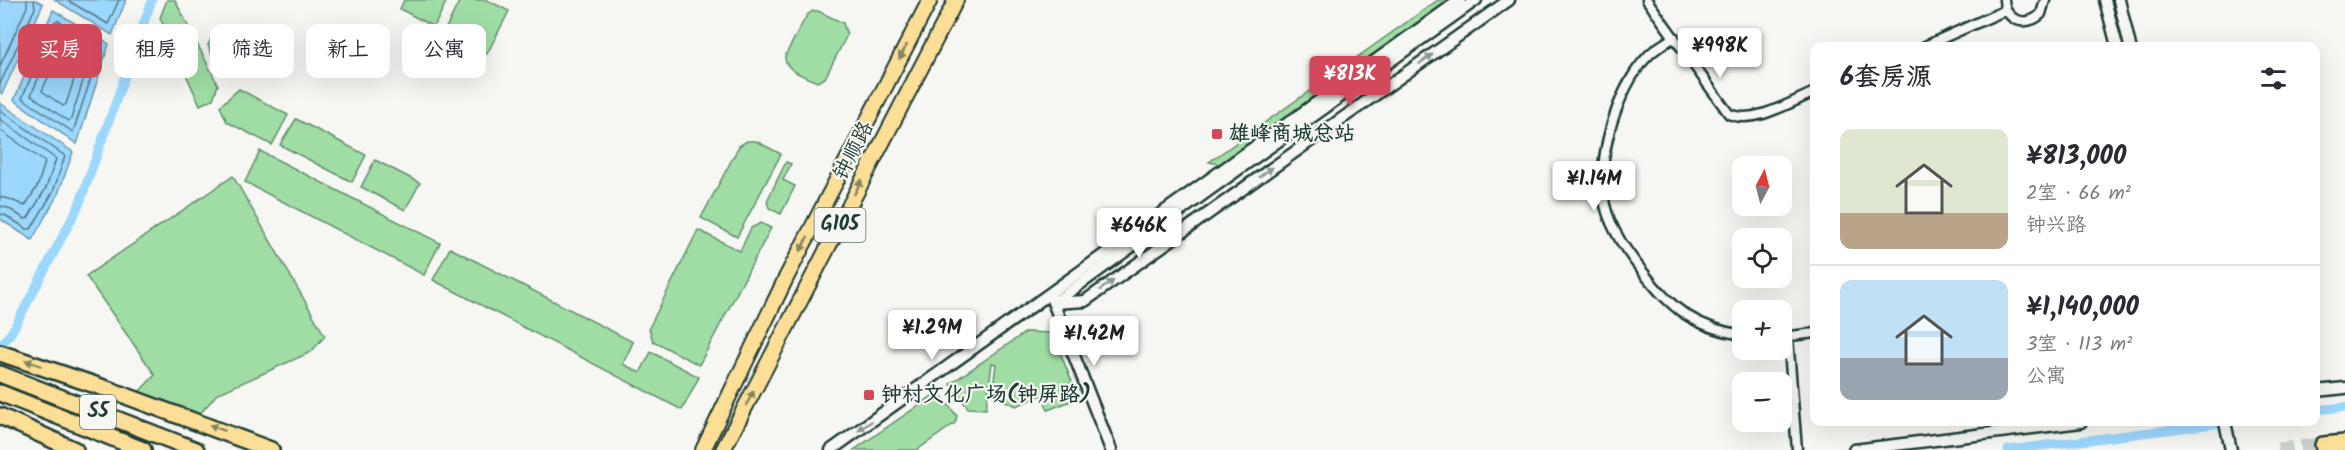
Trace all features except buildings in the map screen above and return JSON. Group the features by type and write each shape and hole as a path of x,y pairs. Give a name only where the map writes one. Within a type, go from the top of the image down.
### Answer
{"highway":[{"name":"钟顺路","path":"703,450 786,278 930,0"},
{"name":"钟顺路","path":"723,450 956,0"},
{"path":"786,278 806,291"},
{"path":"0,353 110,390 271,450"},
{"name":"S5","path":"0,374 196,450"},
{"name":"S5","path":"0,393 143,450"},
{"path":"0,416 75,450"},
{"path":"2323,445 2345,443"}],"main road":[{"path":"1052,299 1460,0"},
{"path":"831,450 1208,191 1476,0"},
{"path":"1052,299 1085,301 1509,0"},
{"path":"2104,0 2116,42"},
{"path":"2119,0 2129,42"},
{"path":"1052,299 1111,450"},
{"path":"2320,391 2345,388"},
{"path":"1854,450 2049,426"},
{"path":"2226,426 2230,446"}],"street":[{"path":"1647,0 1729,114 1738,118 1751,118 1810,94"},
{"path":"2004,0 2006,10 2015,20 2029,22 2041,14 2045,0"},
{"path":"1935,42 2006,10"},
{"path":"1674,37 1648,56 1620,100 1603,171 1602,189 1606,207 1620,240 1632,258 1673,306 1704,326 1732,332"},
{"path":"1792,337 1810,334"},
{"path":"1787,360 1797,450"}],"green space":[{"path":"167,0 175,0 187,24 163,24 160,18"},
{"path":"404,0 447,0 435,24 428,24 400,9"},
{"path":"460,0 487,0 509,11 487,54 486,24 448,24"},
{"path":"1438,0 1452,0 1220,164 1209,162"},
{"path":"818,11 843,23 847,35 825,78 817,82 788,66 785,56 807,15"},
{"path":"198,45 210,69 210,78 214,78 218,85 213,99 200,105 188,78 198,78"},
{"path":"239,89 288,115 272,145 227,122 220,106"},
{"path":"296,119 366,155 352,182 280,145"},
{"path":"747,141 756,141 781,154 737,237 701,218 739,146"},
{"path":"260,151 440,243 424,275 245,182"},
{"path":"375,160 420,183 405,210 361,187"},
{"path":"786,162 791,164 783,180 795,186 781,214 769,208 767,201"},
{"path":"233,176 325,336 311,352 217,394 198,416 138,393 155,375 86,276"},
{"path":"761,223 771,228 699,365 653,341 649,328 698,230 740,251 751,228"},
{"path":"450,248 633,342 623,364 640,373 651,352 699,377 682,410 433,280"},
{"path":"1026,332 1052,333 1072,382 1067,385 1073,400 1048,410 1042,395 1016,406 992,395 996,364 992,363 986,409 968,408 950,384"},
{"path":"938,392 957,416 955,423 917,450 854,450"}],"water":[{"path":"0,0 36,0 43,4 34,24 18,24 18,59 2,94 0,92"},
{"path":"55,0 126,0 116,24 114,24 112,35 102,29 102,24 94,24"},
{"path":"53,10 76,24 47,24"},
{"path":"102,40 109,44 102,66"},
{"path":"24,78 98,78 77,144 14,100"},
{"path":"0,103 73,152 58,194 32,240 0,219"}],"waterway":[{"path":"0,347 13,330 79,205 152,0"},
{"path":"2320,410 2345,407"},
{"path":"2008,450 2198,426"}],"tunnel":[{"path":"2278,450 2323,445"}],"place":[{"name":"雄峰商城总站","path":"1217,134"},
{"name":"钟村文化广场(钟屏路)","path":"869,395"}]}
